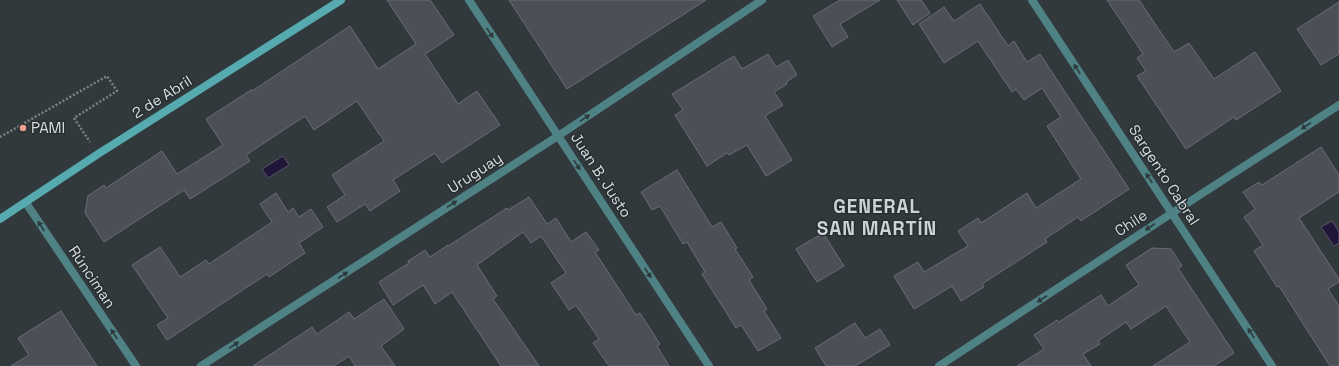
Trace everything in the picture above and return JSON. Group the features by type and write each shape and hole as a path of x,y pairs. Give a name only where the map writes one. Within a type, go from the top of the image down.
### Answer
{"main road":[{"name":"2 de Abril","path":"0,219 98,154 341,0"}],"street":[{"name":"Juan B. Justo","path":"469,0 709,366"},
{"name":"Uruguay","path":"201,366 558,136 762,0"},
{"name":"Sargento Cabral","path":"1032,0 1272,366"},
{"name":"Chile","path":"940,366 1172,212 1339,105"},
{"name":"Rúnciman","path":"26,203 136,366"}],"path":[{"path":"0,137 107,76 117,91 74,118 98,154"}],"shaded area":[{"path":"283,156 289,165 268,178 262,169"},
{"path":"1332,221 1339,232 1339,243 1334,246 1321,227"}],"building":[{"path":"387,0 430,0 454,35 425,54 458,104 477,91 500,125 442,163 435,153 393,180 400,191 370,211 365,204 337,222 327,207 345,195 332,175 384,141 357,101 314,130 305,116 246,155 250,161 190,199 184,190 104,242 85,213 88,196 104,185 106,188 162,151 177,174 223,145 206,119 251,90 252,91 350,26 378,69 416,44"},
{"path":"509,0 706,0 567,89"},
{"path":"840,0 880,0 840,24 848,37 832,47 813,16"},
{"path":"897,0 921,0 930,13 913,25"},
{"path":"1107,0 1139,0 1174,52 1189,43 1214,79 1255,52 1281,91 1236,120 1234,117 1186,149 1137,76 1146,71 1137,58 1143,54"},
{"path":"1339,2 1339,54 1321,65 1297,29"},
{"path":"980,4 1008,46 1014,41 1027,62 1040,54 1129,189 1081,221 1078,217 1045,239 1047,242 982,284 984,287 961,301 952,286 914,309 894,276 918,262 924,272 968,246 958,231 978,218 981,223 1027,193 1036,208 1081,179 1047,126 1061,117 1042,88 1024,100 1016,89 1012,92 978,41 944,63 919,24 944,7 954,21"},
{"path":"768,54 776,67 788,60 797,75 786,82 787,84 774,92 783,105 765,116 792,160 766,176 747,145 729,155 727,153 707,166 675,115 683,110 672,94 734,56 742,69"},
{"path":"1321,147 1339,175 1339,192 1299,218 1339,279 1339,282 1328,289 1339,306 1339,366 1330,366 1279,286 1277,287 1254,251 1263,245 1244,217 1255,209 1243,192 1259,182 1262,185"},
{"path":"677,170 712,227 721,222 737,248 735,249 753,277 749,280 767,309 764,311 781,338 758,351 741,325 736,328 702,274 705,272 687,242 683,244 660,206 652,210 641,192"},
{"path":"276,193 288,212 293,208 299,217 311,209 323,227 299,243 305,253 269,277 267,274 167,340 157,325 168,318 132,265 160,247 180,277 206,260 209,264 272,222 260,204"},
{"path":"529,197 547,224 556,218 571,242 586,232 599,250 595,252 636,315 640,313 660,344 657,346 669,366 609,366 593,343 599,339 576,305 569,310 551,283 566,273 541,236 531,243 523,232 477,265 497,296 493,299 539,366 501,366 452,292 435,304 423,285 393,305 379,282 409,263 408,261 425,250 430,257 507,208 508,210"},
{"path":"823,233 844,266 817,282 796,249"},
{"path":"1152,248 1171,249 1182,266 1178,268 1234,353 1214,366 1153,366 1190,342 1166,306 1131,329 1126,322 1098,341 1100,344 1083,354 1091,366 1017,366 1044,349 1034,335 1057,320 1059,322 1101,295 1108,306 1139,285 1126,265"},
{"path":"384,299 404,329 381,346 395,366 355,366 349,356 334,366 253,366 312,327 317,334 349,312 354,319"},
{"path":"61,311 97,366 11,366 29,355 18,338"},
{"path":"855,323 865,338 880,329 890,345 855,366 826,366 815,348"}],"place":[{"name":"PAMI","path":"23,128"}],"district":[{"name":"GENERAL SAN MARTÍN","path":"877,217"}]}
